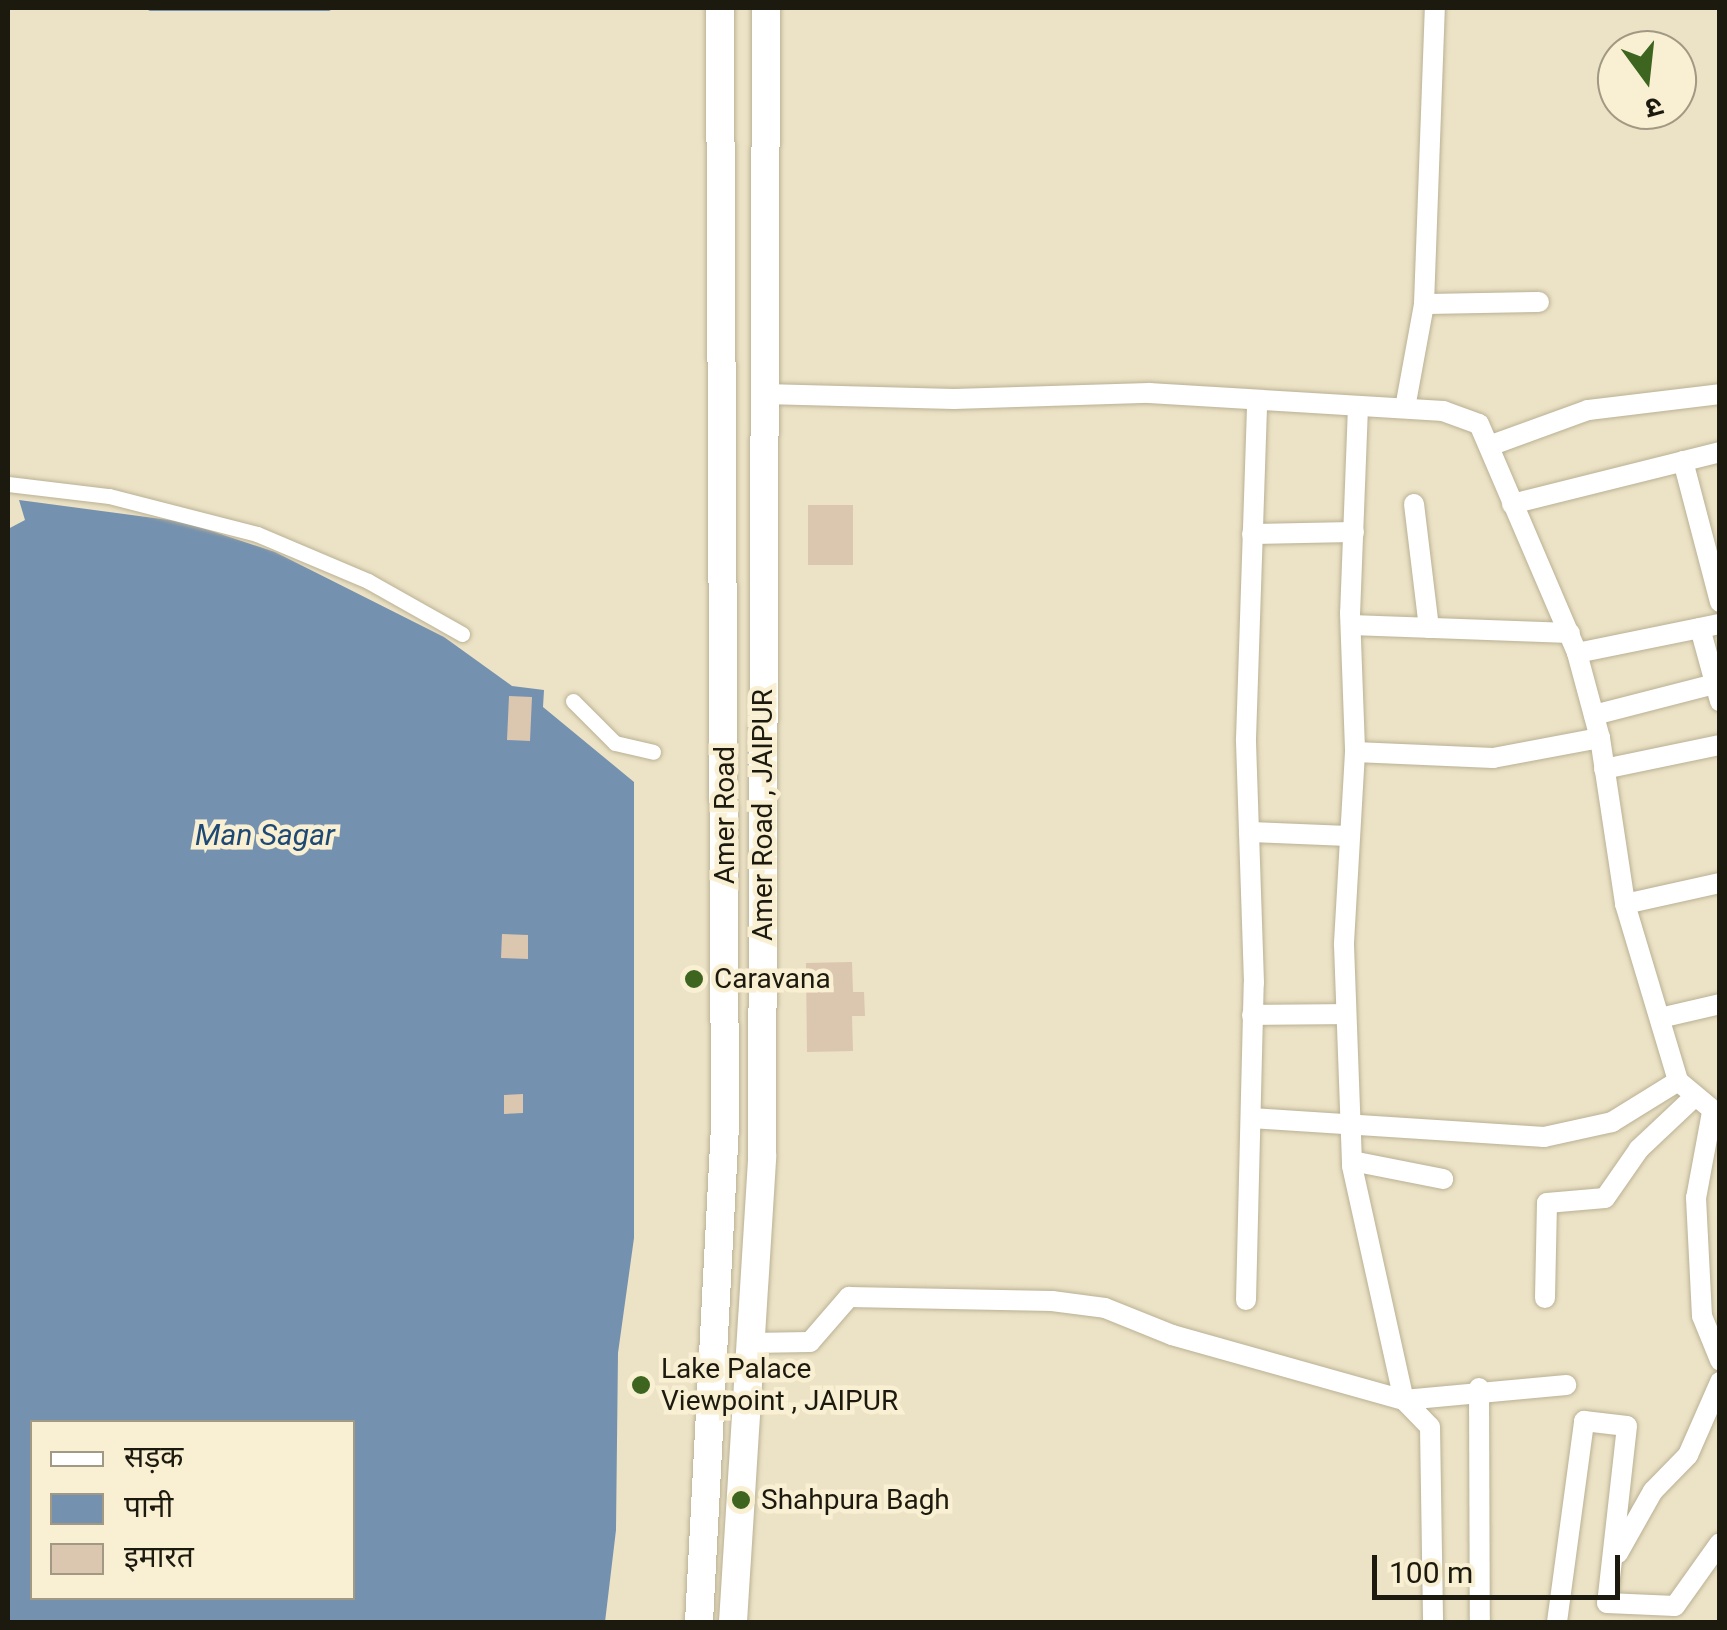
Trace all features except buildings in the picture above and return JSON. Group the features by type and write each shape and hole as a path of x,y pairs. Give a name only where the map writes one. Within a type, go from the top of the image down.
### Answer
{"main road":[{"name":"Amer Road","path":"699,1622 724,1183 720,8"},
{"name":"Amer Road , JAIPUR","path":"733,1622 750,1344 764,898 766,8"},
{"path":"718,111 764,111"},
{"path":"725,898 764,898"}],"street":[{"path":"1405,408 1424,304 1434,8"},
{"path":"1424,304 1539,302"},
{"path":"764,394 954,400 1149,393 1257,404 1405,408 1478,424 1573,643 1600,738 1625,904 1678,1081 1691,1100 1716,1114 1696,1198 1702,1316 1720,1360"},
{"path":"1489,446 1588,410 1720,394"},
{"path":"1246,1300 1252,1015 1252,534 1257,404"},
{"path":"1358,407 1351,626 1356,752 1346,1014 1352,1162 1404,1400 1430,1428 1433,1622"},
{"path":"1512,504 1720,452"},
{"path":"1683,461 1720,602"},
{"path":"8,484 110,496 257,534 368,581 462,634"},
{"path":"1414,504 1430,628"},
{"path":"1252,534 1354,532"},
{"path":"1351,626 1430,628 1573,643 1710,626 1717,693 1594,715"},
{"path":"573,701 615,743 653,752"},
{"path":"1356,752 1494,758 1600,738"},
{"path":"1604,769 1720,746"},
{"path":"1249,832 1350,836"},
{"path":"1625,904 1720,883"},
{"path":"1660,1018 1720,1004"},
{"path":"1252,1015 1346,1014"},
{"path":"1251,1118 1582,1134 1678,1081"},
{"path":"1545,1298 1548,1203 1606,1198 1639,1149 1691,1100"},
{"path":"1352,1162 1443,1179"},
{"path":"750,1344 810,1342 849,1297 1052,1300 1105,1308 1172,1335 1404,1400 1479,1388 1566,1384"},
{"path":"1720,1382 1688,1455 1653,1491 1618,1553 1603,1584 1606,1602 1675,1606 1720,1543"},
{"path":"1479,1388 1480,1622"},
{"path":"1557,1622 1584,1421 1627,1426 1618,1553"}],"water":[{"name":"Man Sagar","path":"19,500 184,522 275,552 444,637 512,686 544,690 543,707 634,782 634,1238 618,1353 616,1530 605,1622 8,1622 8,529 25,520"}],"waterway":[{"path":"150,8 328,8"}],"place":[{"name":"Caravana","path":"694,979"},
{"name":"Lake Palace Viewpoint , JAIPUR","path":"641,1385"},
{"name":"Shahpura Bagh","path":"741,1500"}]}
